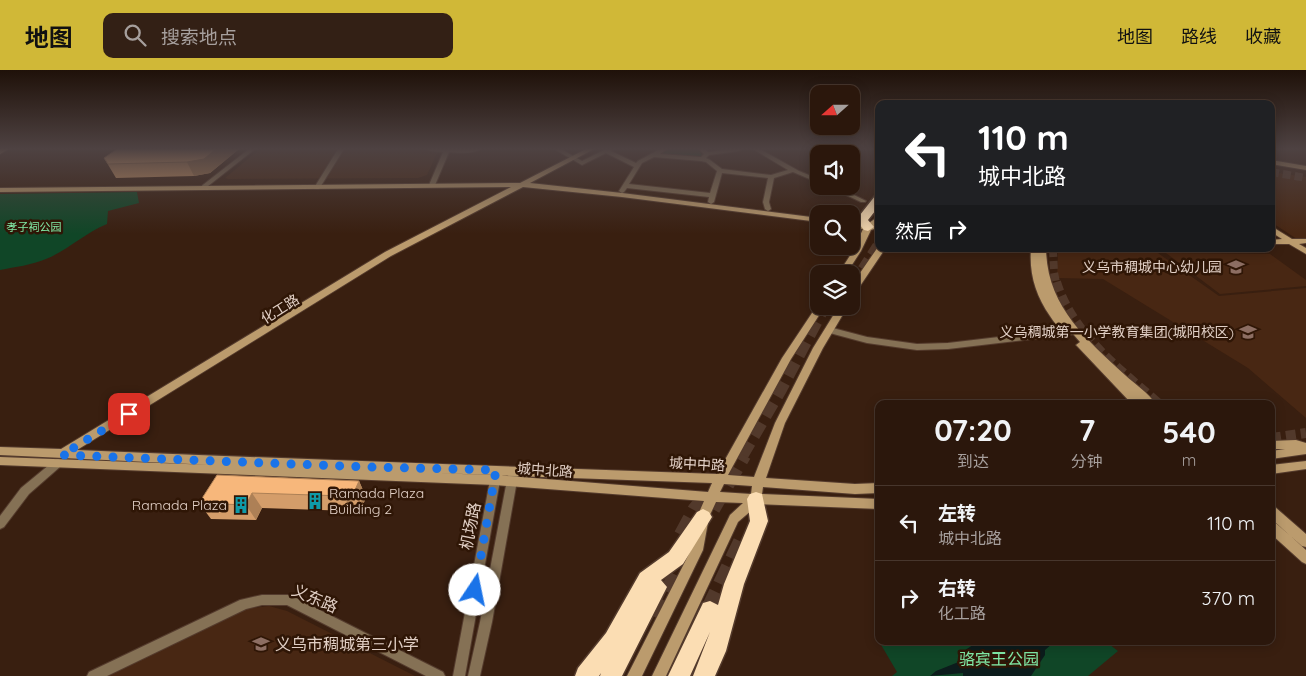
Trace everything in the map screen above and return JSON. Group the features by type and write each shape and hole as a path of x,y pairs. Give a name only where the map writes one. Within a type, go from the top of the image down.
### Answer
{"highway":[{"path":"868,223 875,207"},
{"path":"693,676 734,584 759,520 757,491"},
{"path":"598,676 614,640 647,579 676,558 702,517"},
{"path":"704,676 715,650 734,584"},
{"path":"611,676 657,587"},
{"path":"679,676 710,610"},
{"path":"586,676 614,640"}],"street":[{"path":"201,189 217,177"},
{"path":"319,185 324,177"},
{"path":"433,183 435,177"},
{"name":"化工路","path":"0,524 25,491 60,459 392,256 538,177"},
{"path":"624,188 630,177"},
{"path":"712,198 718,177"},
{"path":"766,177 771,178 766,202 768,209"},
{"path":"0,184 210,183 319,185"},
{"path":"0,190 201,189 433,183 525,184 624,188 712,198 768,209 810,214"},
{"path":"525,184 810,219"},
{"path":"850,195 863,201"},
{"path":"848,265 857,251 868,223"},
{"path":"1275,231 1306,252"},
{"path":"1275,242 1306,241"},
{"path":"860,279 878,252"},
{"path":"1034,252 1033,261 1037,280 1055,315 1147,400"},
{"path":"1042,252 1044,277 1049,291 1073,332 1134,400"},
{"path":"634,676 697,550 702,517 720,480 787,358 815,315"},
{"path":"659,676 734,519 757,491 780,423 839,315"},
{"path":"830,330 875,342 917,347 948,346 1073,332"},
{"path":"1275,445 1291,444 1306,449"},
{"path":"1275,454 1306,449"},
{"name":"城中北路","path":"0,451 60,459"},
{"name":"城中北路","path":"0,461 60,459 496,475 712,497 757,491 875,504"},
{"path":"1275,469 1306,465"},
{"name":"机场路","path":"458,676 496,475"},
{"path":"474,676 513,477"},
{"name":"城中中路","path":"513,477 720,480 757,491 875,488"},
{"path":"1275,515 1306,542"},
{"path":"1275,530 1306,558"},
{"name":"义东路","path":"93,676 244,604 262,600 288,600 439,676"}],"shaded area":[{"path":"226,177 420,177 228,179"},
{"path":"1275,177 1306,177 1306,245 1275,225"},
{"name":"义乌稠城第一小学教育集团(城阳校区)","path":"1058,252 1156,252 1219,296 1306,288 1306,418 1248,368 1103,279 1057,278"},
{"name":"义乌市稠城中心幼儿园","path":"1166,253 1270,254 1306,280 1306,286 1220,294"},
{"name":"义乌市稠城第三小学","path":"269,606 287,611 415,676 102,676 244,609"},
{"path":"973,645 1051,645 1045,650 1045,655 1031,676 963,676 963,673 930,676 936,671 961,661 962,652"}],"green space":[{"name":"孝子祠公园","path":"137,192 139,203 108,211 107,224 62,251 35,263 0,270 0,194"},
{"name":"骆宾王公园","path":"881,645 1110,645 1118,651 1088,676 892,676 897,672"}],"building":[{"path":"217,475 359,481 355,490 347,489 344,496 252,493 246,505 199,503"}],"tunnel":[{"path":"1302,177 1306,178"},
{"path":"860,274 875,250"},
{"path":"1053,252 1056,283"},
{"path":"1056,282 1063,301 1085,334 1113,364 1154,400"},
{"path":"741,455 779,390 818,315"},
{"path":"1275,437 1306,433"},
{"path":"711,508 742,454"},
{"path":"683,536 697,510 713,491"},
{"path":"710,610 744,539"},
{"path":"657,618 691,546"}],"place":[{"name":"义乌市稠城中心幼儿园","path":"1236,267"},
{"name":"义乌稠城第一小学教育集团(城阳校区)","path":"1248,332"},
{"name":"Ramada Plaza Building 2","path":"315,501"},
{"name":"Ramada Plaza","path":"241,505"},
{"name":"义乌市稠城第三小学","path":"261,644"}],"route":[{"path":"129,414 62,455 496,470 475,590"}]}
